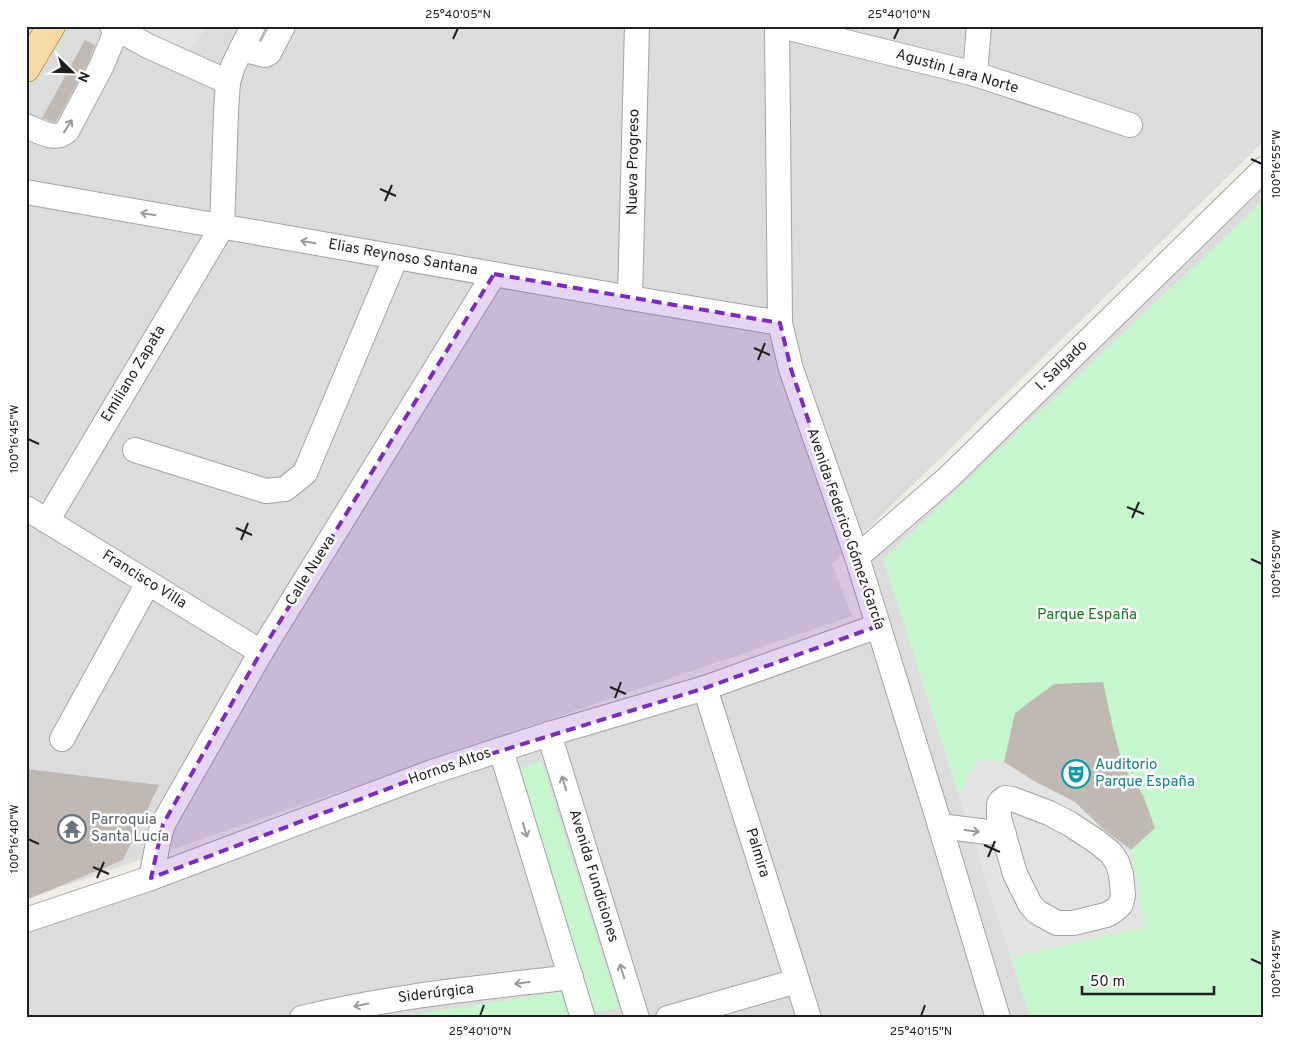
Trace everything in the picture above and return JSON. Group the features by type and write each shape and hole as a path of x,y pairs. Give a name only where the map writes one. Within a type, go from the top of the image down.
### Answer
{"main road":[{"path":"26,68 51,26"}],"street":[{"path":"222,227 228,82 233,66 253,26"},
{"path":"241,49 265,55 269,53 284,26"},
{"name":"Nueva Progreso","path":"630,298 637,26"},
{"name":"Avenida Federico Gómez García","path":"777,26 780,322 790,369 856,557 998,1018"},
{"name":"Agustin Lara Norte","path":"782,26 974,74 1130,125"},
{"path":"974,74 979,26"},
{"path":"26,126 56,136 62,135 67,131 101,67 114,28 148,46 228,82"},
{"name":"I. Salgado","path":"856,557 948,478 1264,169"},
{"name":"Elias Reynoso Santana","path":"26,192 630,298 780,322"},
{"name":"Emiliano Zapata","path":"47,520 222,227"},
{"path":"135,450 266,490 285,488 305,473 396,257"},
{"name":"Calle Nueva","path":"151,878 163,824 261,652 494,274"},
{"name":"Francisco Villa","path":"26,508 261,652"},
{"path":"62,739 148,583"},
{"name":"Hornos Altos","path":"26,920 151,878 432,772 549,734 705,688 878,626"},
{"name":"Palmira","path":"705,688 809,1018"},
{"name":"Avenida Fundiciones","path":"549,734 637,1018"},
{"path":"501,750 583,1018"},
{"path":"1005,798 1012,799 1070,824 1096,841 1111,853 1117,862 1121,874 1123,895 1121,904 1112,912 1073,923 1057,923 1037,912 1030,904 1015,874 1002,826 999,808 1001,801 1005,798"},
{"path":"937,818 1002,826"},
{"name":"Siderúrgica","path":"302,1018 392,999 571,978"},
{"path":"668,1018 796,981"}],"highlighted area":[{"path":"494,274 780,323 791,369 878,626 705,688 432,772 151,878 163,824 261,652"}],"shaded area":[{"path":"26,26 1264,26 1264,141 832,564 852,616 26,899"},
{"path":"139,26 196,26 204,31 188,52"},
{"path":"1264,166 1264,1018 26,1018 26,925 878,626 857,557"},
{"path":"980,758 1004,762 1075,802 1104,830 1131,850 1145,927 1011,957 958,792 965,789 967,775"}],"green space":[{"name":"Parque España","path":"1264,200 1264,1018 1030,1018 883,559"},
{"path":"541,761 619,1008 590,1013 518,769"},
{"path":"561,992 570,1017 389,1018"}],"building":[{"path":"85,40 95,45 89,61 56,122 42,118"},
{"name":"Auditorio Parque España","path":"1103,682 1123,766 1143,795 1155,828 1131,850 1103,829 1075,802 1036,782 1004,762 1015,713 1054,684"},
{"name":"Parroquia Santa Lucía","path":"26,769 159,785 123,860 26,900"}],"place":[{"name":"Auditorio Parque España","path":"1076,774"},
{"name":"Parroquia Santa Lucía","path":"72,829"}]}
